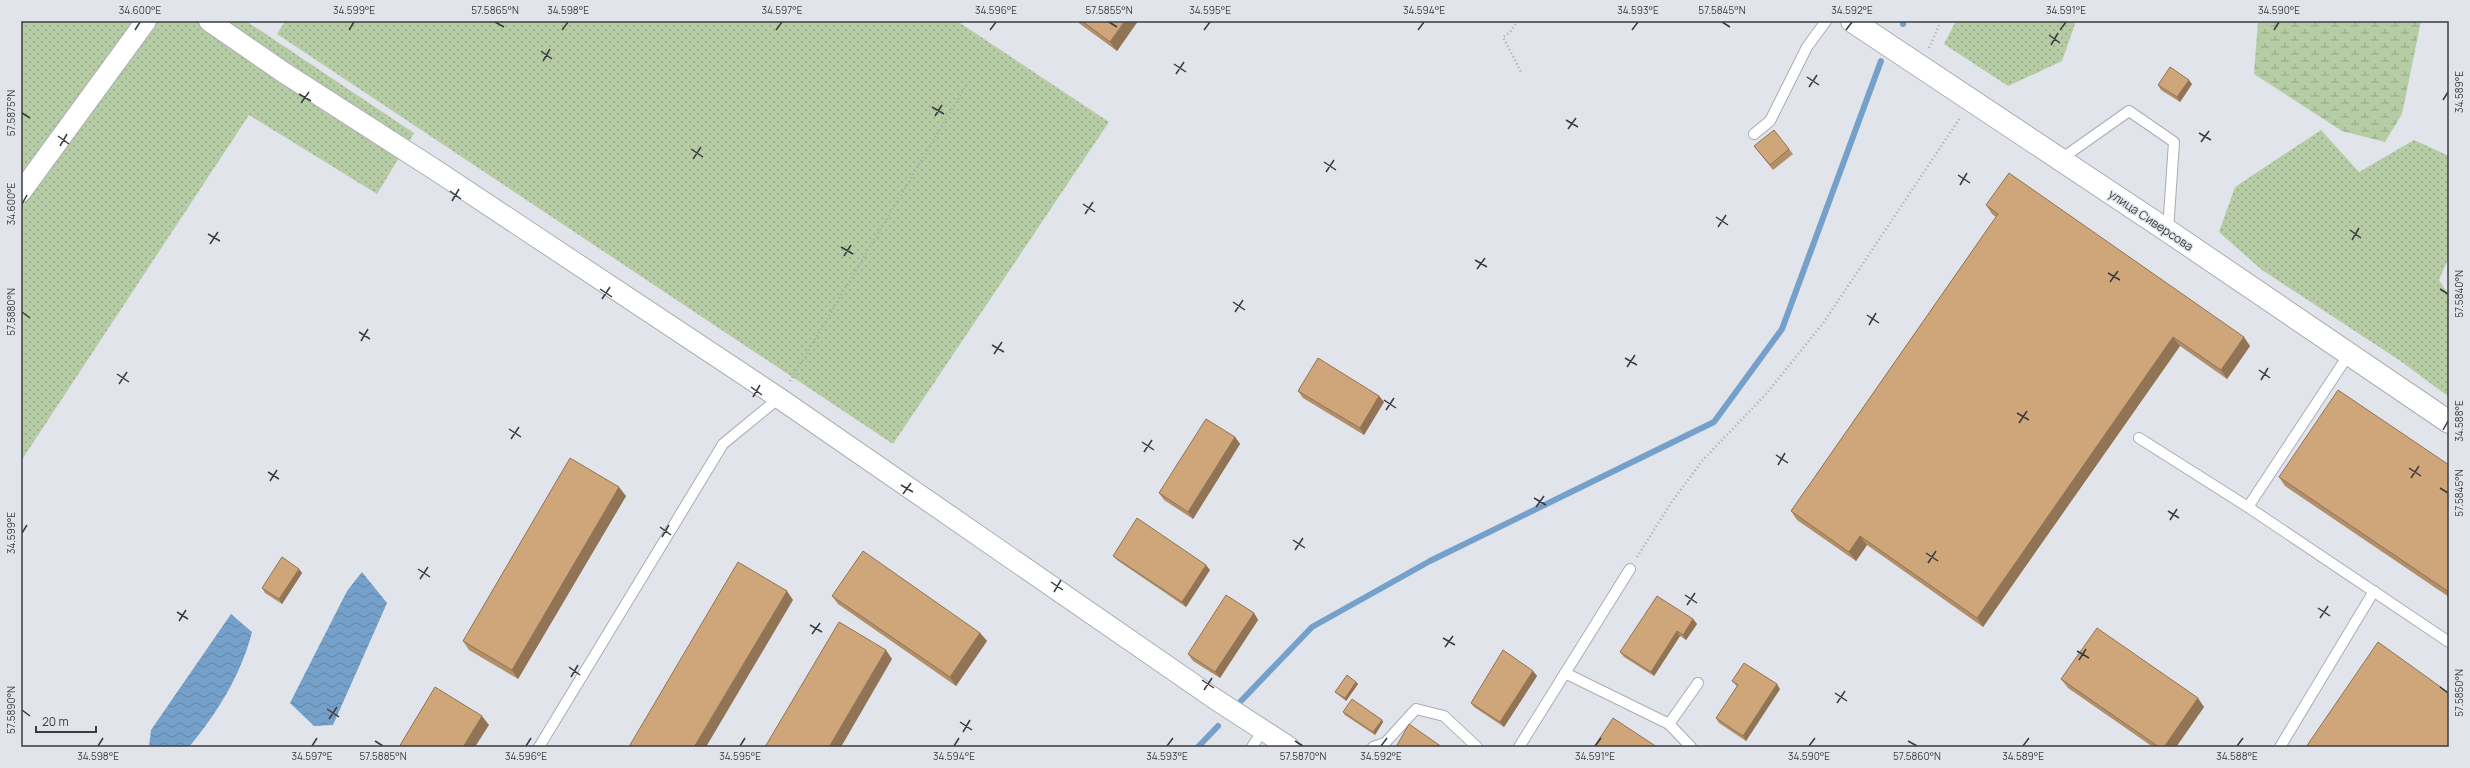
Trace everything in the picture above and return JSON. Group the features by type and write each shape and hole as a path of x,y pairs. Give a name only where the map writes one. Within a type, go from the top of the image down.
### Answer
{"street":[{"path":"21,192 146,21"},
{"path":"209,21 283,72 437,171 779,398 1214,699 1289,747"},
{"name":"улица Сиверсова","path":"1852,21 2061,159 2449,422"}],"lane":[{"path":"1754,134 1770,121 1806,47 1826,21"},
{"path":"2061,159 2129,112 2174,142 2168,231"},
{"path":"2248,507 2349,354"},
{"path":"539,747 723,444 779,398"},
{"path":"2139,438 2248,507 2449,642"},
{"path":"1520,747 1630,569"},
{"path":"2280,747 2374,591"},
{"path":"1566,673 1669,724 1691,747"},
{"path":"1669,724 1698,683"},
{"path":"1373,747 1385,743 1416,709 1444,716 1477,747"},
{"path":"1252,747 1262,730"}],"path":[{"path":"1518,21 1510,32 1503,37 1521,72"},
{"path":"1920,66 1941,21"},
{"path":"779,398 967,84"},
{"path":"1630,569 1671,503 1702,460 1766,393 1824,322 1972,100"}],"green space":[{"path":"21,21 246,21 414,133 377,194 249,115 21,461"},
{"path":"285,21 957,21 1109,122 893,444 277,34"},
{"path":"1956,21 2076,21 2062,61 2008,86 1944,44"},
{"path":"2258,21 2421,21 2402,114 2385,142 2342,131 2254,74"},
{"path":"2321,130 2359,172 2414,140 2449,156 2449,257 2439,280 2449,295 2449,397 2399,360 2262,270 2219,232 2235,187"}],"water":[{"path":"362,572 387,603 333,725 314,726 290,703 347,591"},
{"path":"231,614 252,632 235,678 227,693 209,721 189,747 149,747 151,730"}],"building":[{"path":"1082,21 1125,21 1110,42"},
{"path":"2170,67 2189,80 2177,97 2158,85"},
{"path":"1774,130 1789,149 1770,165 1754,146"},
{"path":"2009,173 2244,337 2221,370 2173,337 1977,618 1860,536 1849,552 1791,511 1998,214 1986,205"},
{"path":"1318,358 1379,396 1360,428 1298,391"},
{"path":"2338,390 2449,465 2449,592 2279,477"},
{"path":"1206,419 1235,437 1188,512 1159,493"},
{"path":"570,458 619,487 512,670 463,641"},
{"path":"1137,518 1206,565 1182,602 1113,556"},
{"path":"863,551 980,633 950,677 832,596"},
{"path":"282,557 299,569 279,599 262,588"},
{"path":"738,562 787,591 694,747 634,747 630,745"},
{"path":"1226,595 1254,613 1215,672 1188,654"},
{"path":"1657,596 1693,619 1683,635 1677,631 1651,672 1620,652"},
{"path":"839,622 886,650 829,747 765,747"},
{"path":"2097,628 2198,698 2164,747 2159,747 2061,679"},
{"path":"2378,642 2449,693 2449,747 2306,747"},
{"path":"1503,650 1533,671 1500,722 1471,703"},
{"path":"1744,663 1777,684 1743,736 1716,718 1738,685 1732,681"},
{"path":"1347,675 1356,682 1345,698 1335,692"},
{"path":"435,687 482,716 463,747 399,747"},
{"path":"1352,699 1382,720 1373,732 1343,712"},
{"path":"1613,718 1657,747 1594,747"},
{"path":"1409,724 1442,747 1396,747"}],"waterway":[{"path":"1241,701 1312,627 1430,561 1714,422 1782,329 1881,61"},
{"path":"1198,747 1218,726"}]}
